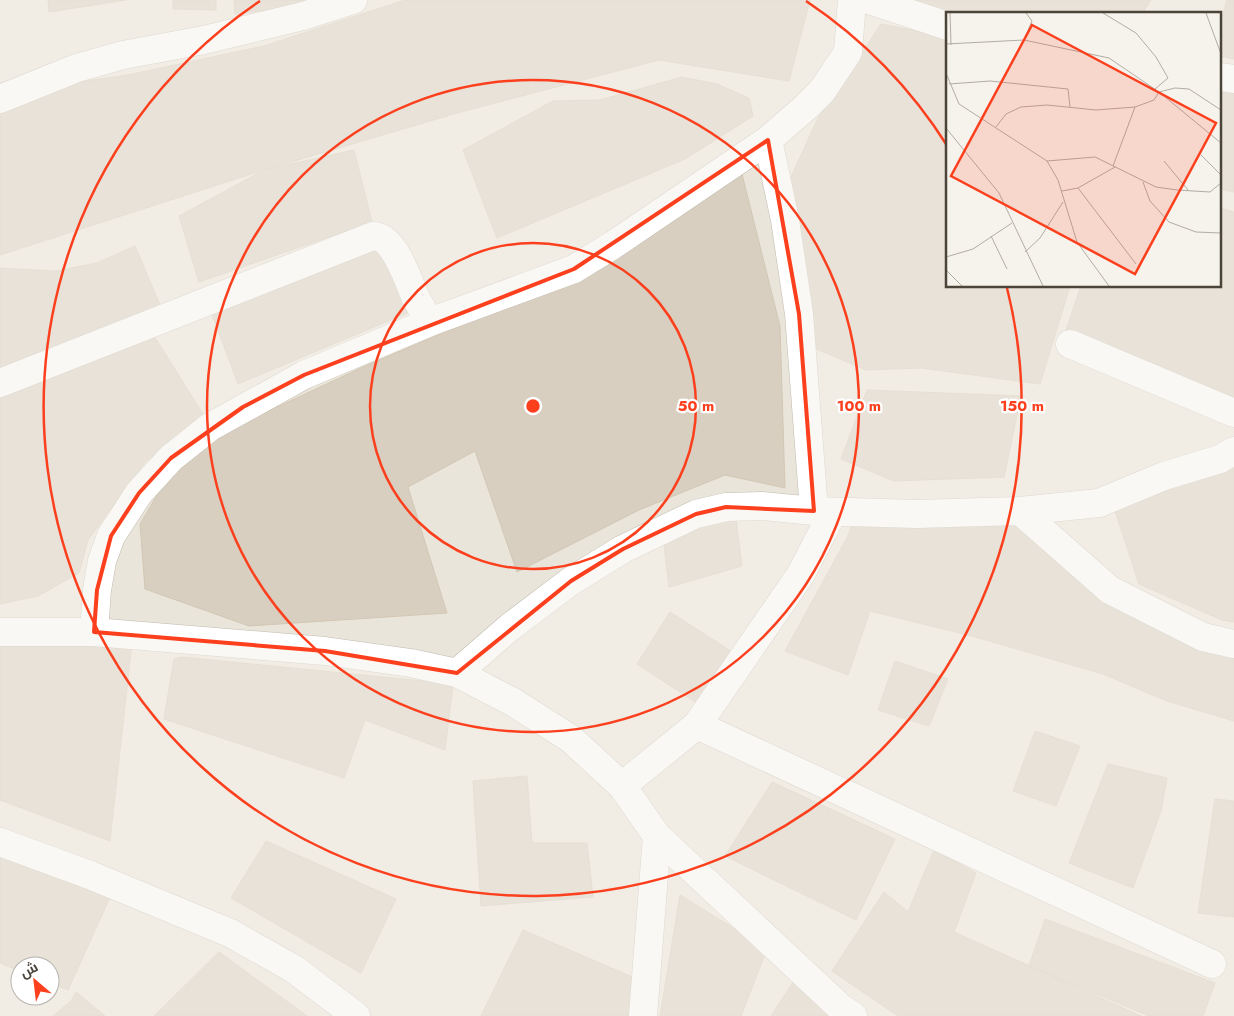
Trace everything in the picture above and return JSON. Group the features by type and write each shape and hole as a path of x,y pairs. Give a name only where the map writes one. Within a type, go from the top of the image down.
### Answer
{"street":[{"path":"0,92 123,55 204,40 294,18 354,0"},
{"path":"94,632 97,590 102,561 111,536 139,493 171,458 210,427 295,379 430,322 574,269 613,245 768,140 822,91 848,52 852,0"},
{"path":"869,0 946,25"},
{"path":"622,786 697,725 801,574 824,512 785,220 768,140"},
{"path":"0,382 373,236 379,236 385,240 398,257 416,299 430,322"},
{"path":"1070,344 1234,413"},
{"path":"457,673 510,627 571,581 623,549 696,514 726,507 762,506 824,512 917,514 1020,511 1099,503 1164,476 1220,459 1234,452"},
{"path":"1020,511 1110,590 1203,636 1234,644"},
{"path":"0,632 94,632 325,651 411,663 457,673 512,702 570,739 622,786 657,836 834,1001 853,1016"},
{"path":"697,725 1212,964"},
{"path":"644,1016 657,836"},
{"path":"0,842 230,933 294,970 356,1016"}],"highlighted area":[{"path":"768,140 799,314 814,511 726,507 696,514 623,549 571,581 457,673 325,651 94,632 97,590 111,536 139,493 171,458 243,407 304,375 574,269"}],"shaded area":[{"path":"0,0 1234,0 1234,1016 0,1016"}],"building":[{"path":"48,0 126,0 49,12"},
{"path":"173,0 216,0 216,10 173,9"},
{"path":"234,0 313,0 291,7 235,14"},
{"path":"405,0 810,0 789,81 659,60 457,113 264,170 0,255 0,111 79,82 128,75 264,46"},
{"path":"896,0 1151,0 1143,12 946,12 894,2"},
{"path":"1227,0 1234,0 1234,59 1222,56 1222,18"},
{"path":"881,24 946,37 946,288 1069,288 1040,384 921,368 866,370 812,347 786,188 818,118"},
{"path":"682,77 717,84 749,98 753,116 685,159 497,238 463,150 553,101 600,100"},
{"path":"1222,85 1234,88 1234,192 1222,189"},
{"path":"354,150 372,222 199,282 179,216 264,170"},
{"path":"742,174 780,326 785,488 725,475 639,510 517,572 475,451 408,487 447,613 249,626 145,589 140,524 183,451 363,367 561,283"},
{"path":"1222,209 1234,212 1234,398 1065,333 1080,288 1222,288"},
{"path":"378,241 412,311 238,384 210,309"},
{"path":"135,246 163,312 0,381 0,268 56,271 97,263"},
{"path":"154,336 206,419 146,461 88,540 79,573 38,596 0,604 0,399 38,381"},
{"path":"867,390 1021,396 1004,477 894,481 841,459"},
{"path":"1234,458 1234,622 1222,620 1139,584 1115,511"},
{"path":"735,511 742,566 669,587 663,536"},
{"path":"1010,519 1234,652 1234,721 1167,701 1103,674 972,636 870,611 848,675 785,651 848,536 852,524"},
{"path":"670,612 737,655 703,707 637,664"},
{"path":"0,641 132,643 110,841 0,800"},
{"path":"181,657 453,684 445,750 365,720 344,778 164,719 174,659"},
{"path":"895,661 948,679 929,726 878,710"},
{"path":"1035,731 1080,746 1056,806 1013,791"},
{"path":"1108,764 1167,778 1161,811 1133,888 1069,863"},
{"path":"527,776 532,843 587,843 593,897 481,906 473,781"},
{"path":"772,782 895,839 856,920 725,856"},
{"path":"1215,799 1234,801 1234,917 1198,913"},
{"path":"266,841 396,899 361,973 231,898"},
{"path":"934,850 976,873 954,932 1141,1016 898,1016 832,971 884,892 908,912"},
{"path":"0,856 111,895 68,990 60,987 60,956 10,956 10,967 0,963"},
{"path":"680,895 767,949 741,1016 660,1016"},
{"path":"1045,919 1215,983 1203,1016 1149,1016 1029,966"},
{"path":"523,930 637,979 634,1016 481,1016"},
{"path":"219,952 307,1016 154,1016"},
{"path":"795,979 841,1016 771,1016"},
{"path":"76,992 105,1016 53,1016 71,1001"}]}
